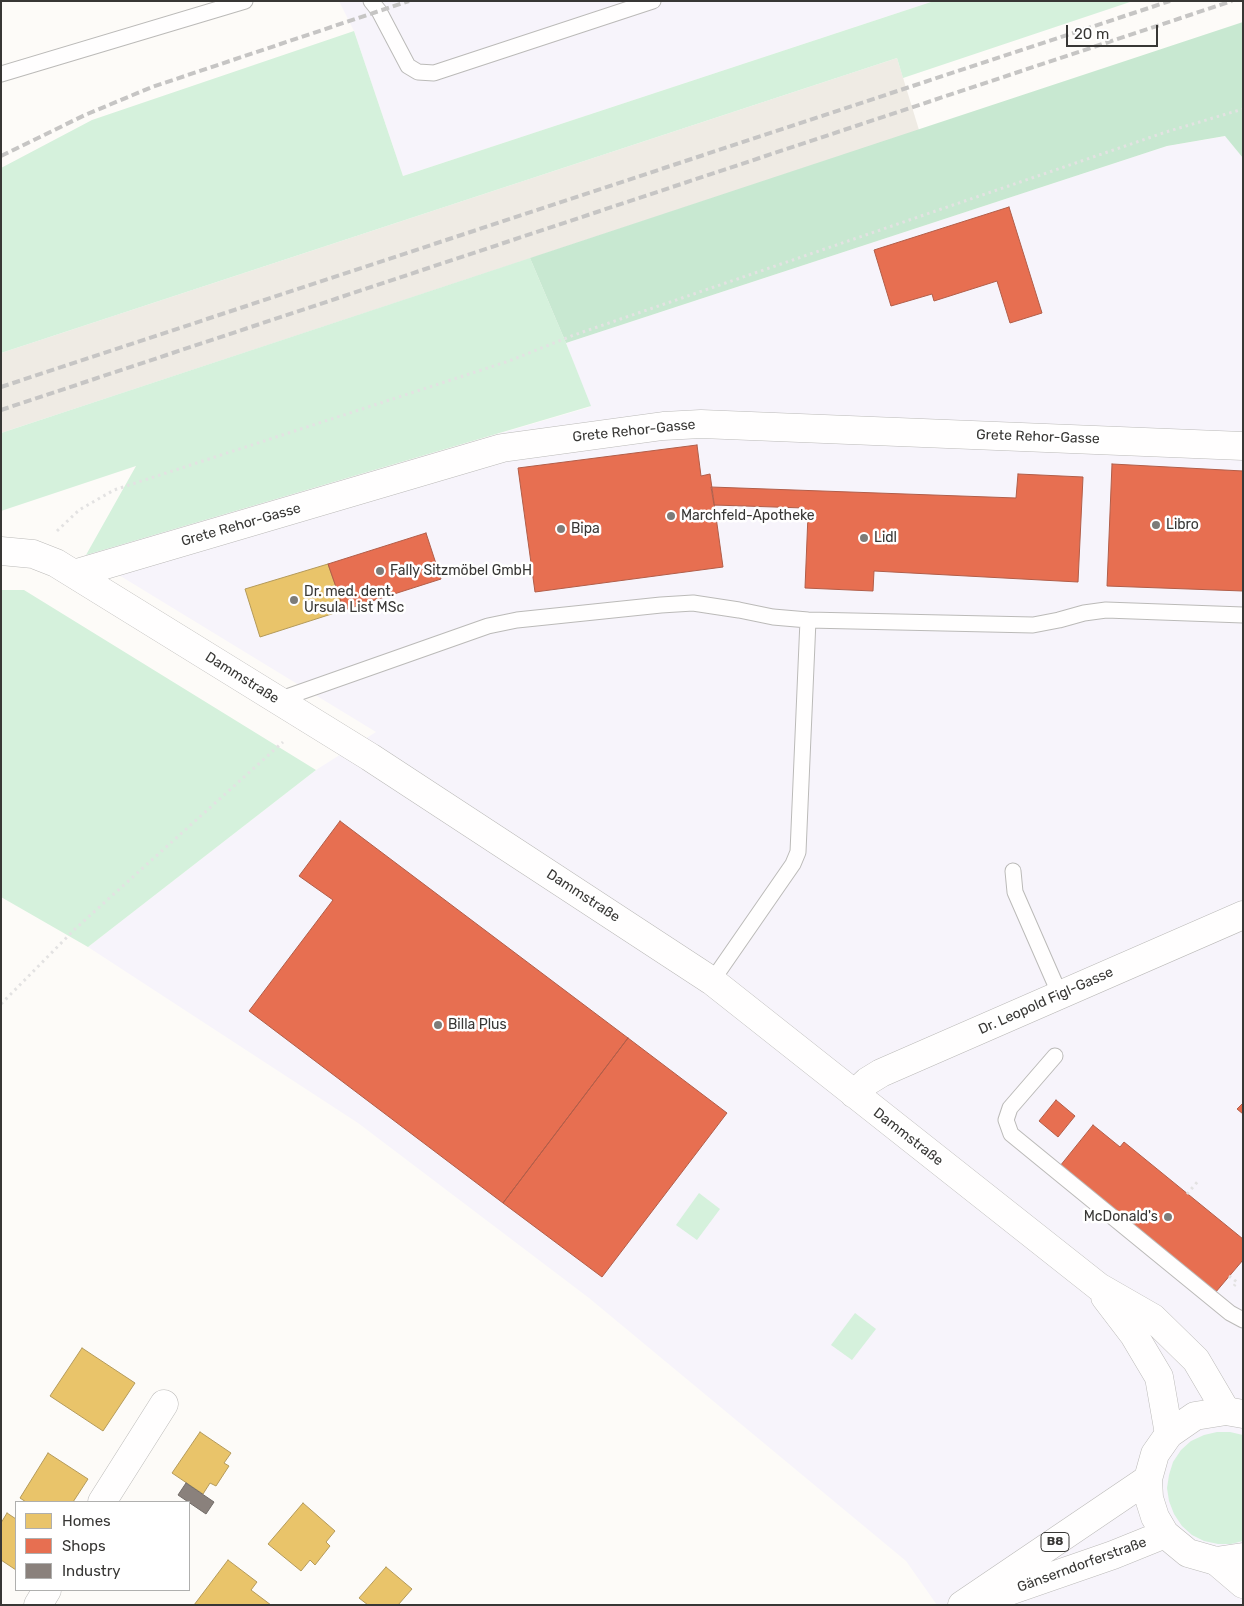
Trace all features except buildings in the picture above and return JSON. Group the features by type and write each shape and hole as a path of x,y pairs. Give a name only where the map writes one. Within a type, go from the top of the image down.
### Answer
{"street":[{"name":"Grete Rehor-Gasse","path":"74,574 502,448 663,426 701,424 1243,446"},
{"name":"Dammstraße","path":"1,550 33,554 56,563 370,757 712,981 1099,1287 1153,1318 1196,1360 1234,1412"},
{"name":"Dr. Leopold Figl-Gasse","path":"854,1094 868,1081 881,1073 1243,915"},
{"name":"Dammstraße","path":"1099,1287 1134,1335 1159,1377 1169,1434"},
{"path":"103,1501 164,1404"},
{"path":"1234,1412 1195,1416 1169,1434 1154,1454 1148,1479 1149,1498 1154,1518 1165,1534 1188,1553 1216,1561 1243,1557"},
{"name":"Gänserndorferstraße","path":"962,1605 1148,1479"},
{"name":"Gänserndorferstraße","path":"971,1605 1114,1555 1165,1534"},
{"path":"1216,1561 1243,1584"},
{"path":"38,1605 46,1591"}],"lane":[{"path":"1,74 245,1"},
{"path":"371,1 379,11 408,66 418,72 434,73 653,1"},
{"path":"278,700 488,626 517,620 661,604 694,603 739,610 773,618 808,620 1033,625 1106,610 1243,615"},
{"path":"712,981 792,864 798,852 808,620"},
{"path":"1013,871 1015,892 1060,994"},
{"path":"1056,1056 1010,1108 1006,1120 1011,1134 1230,1313 1243,1320"}],"path":[{"path":"33,554 79,510 114,490 509,361 584,332 1166,132 1243,109"},
{"path":"1,1004 75,929 283,742"},
{"path":"1187,1194 1199,1180"}],"shaded area":[{"path":"339,1 934,1 403,176 354,31"},
{"path":"897,58 919,130 1,433 1,353"},
{"path":"1226,136 1243,158 1243,1605 937,1605 906,1561 589,1298 358,1123 88,947 316,770 376,732 86,555 590,407 566,343 1167,146"}],"green space":[{"path":"934,1 1133,1 903,78 897,58 1,353 1,168 92,120 354,31 403,176"},
{"path":"1243,22 1243,158 1225,136 1167,146 566,343 530,258"},
{"path":"530,258 591,406 86,555 136,466 1,511 1,433"},
{"path":"1,590 24,590 316,770 88,947 1,897"},
{"path":"699,1193 720,1209 697,1240 676,1225"},
{"path":"855,1313 876,1329 852,1360 831,1345"},
{"path":"1217,1432 1243,1435 1243,1541 1231,1544 1204,1541 1192,1535 1182,1526 1174,1514 1167,1488 1173,1462 1181,1450 1191,1441"}],"railway":[{"path":"1,156 85,115 152,87 409,1"},
{"path":"1,387 1170,1"},
{"path":"1,410 1232,1"}],"place":[{"name":"Marchfeld-Apotheke","path":"671,516"},
{"name":"Libro","path":"1156,525"},
{"name":"Bipa","path":"561,529"},
{"name":"Lidl","path":"864,538"},
{"name":"Fally Sitzmöbel GmbH","path":"380,571"},
{"name":"Dr. med. dent. Ursula List MSc","path":"294,600"},
{"name":"Billa Plus","path":"438,1025"},
{"name":"McDonald's","path":"1168,1217"}]}
